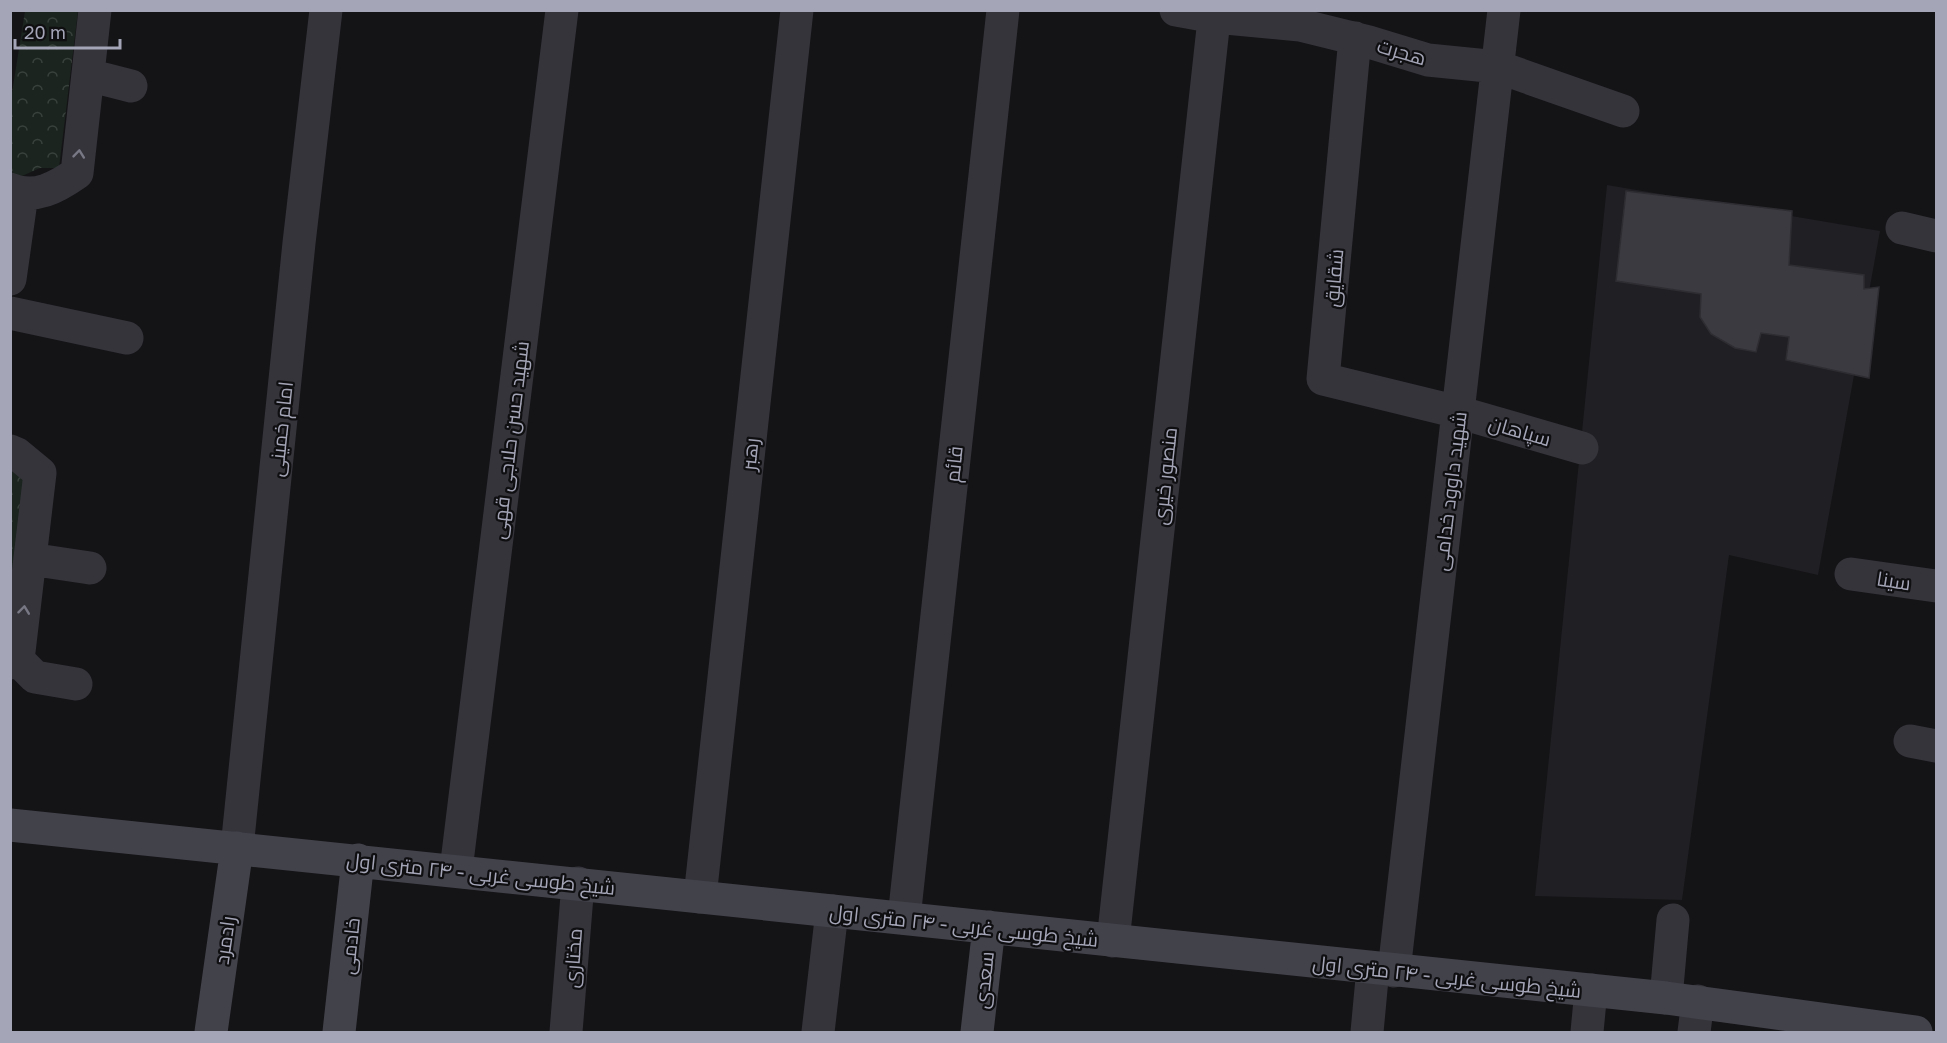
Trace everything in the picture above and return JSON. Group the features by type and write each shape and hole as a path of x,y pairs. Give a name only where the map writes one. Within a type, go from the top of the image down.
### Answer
{"main road":[{"name":"شیخ طوسی غربی - ۲۴ متری اول","path":"10,825 1666,998 1696,1017 1896,1031"},
{"name":"رادمرد","path":"211,1032 237,848"},
{"name":"خادمی","path":"339,1032 358,860"},
{"name":"سعدی","path":"977,1032 989,927"}],"street":[{"path":"10,279 16,192 39,193 58,186 77,173 95,10"},
{"name":"امام خمینی","path":"237,848 299,243 326,10"},
{"name":"شهید حسن حلاجی قهی","path":"456,870 562,10"},
{"name":"رهبر","path":"700,897 797,10"},
{"name":"قائم","path":"904,918 1003,10"},
{"name":"هجرت","path":"1176,10 1300,24 1428,60 1498,67 1623,111"},
{"name":"شهید داوود خدامی","path":"1367,1032 1383,969 1458,412 1504,10"},
{"name":"منصور خیری","path":"1113,941 1215,14"},
{"name":"شقایق","path":"1355,38 1323,379 1458,412"},
{"path":"88,75 131,86"},
{"path":"1902,228 1936,236"},
{"path":"10,313 127,338"},
{"name":"سپاهان","path":"1458,412 1582,448"},
{"path":"10,451 40,473 30,559 14,662 35,677 76,684"},
{"path":"30,559 90,568"},
{"name":"سینا","path":"1851,574 1936,586"},
{"name":"مختاری","path":"566,1032 578,883"},
{"path":"818,1032 832,910"},
{"path":"1666,998 1673,920"},
{"path":"1587,1032 1591,990"}],"shaded area":[{"path":"1607,185 1880,231 1818,575 1729,555 1682,900 1535,896"}],"green space":[{"path":"25,11 78,11 59,168 40,168 22,176 11,174 11,99"},
{"path":"11,466 26,477 11,616"}],"building":[{"path":"1626,191 1792,211 1789,265 1864,275 1864,289 1879,287 1869,378 1786,360 1789,337 1761,333 1756,352 1735,348 1711,334 1700,317 1701,294 1616,281"}]}
